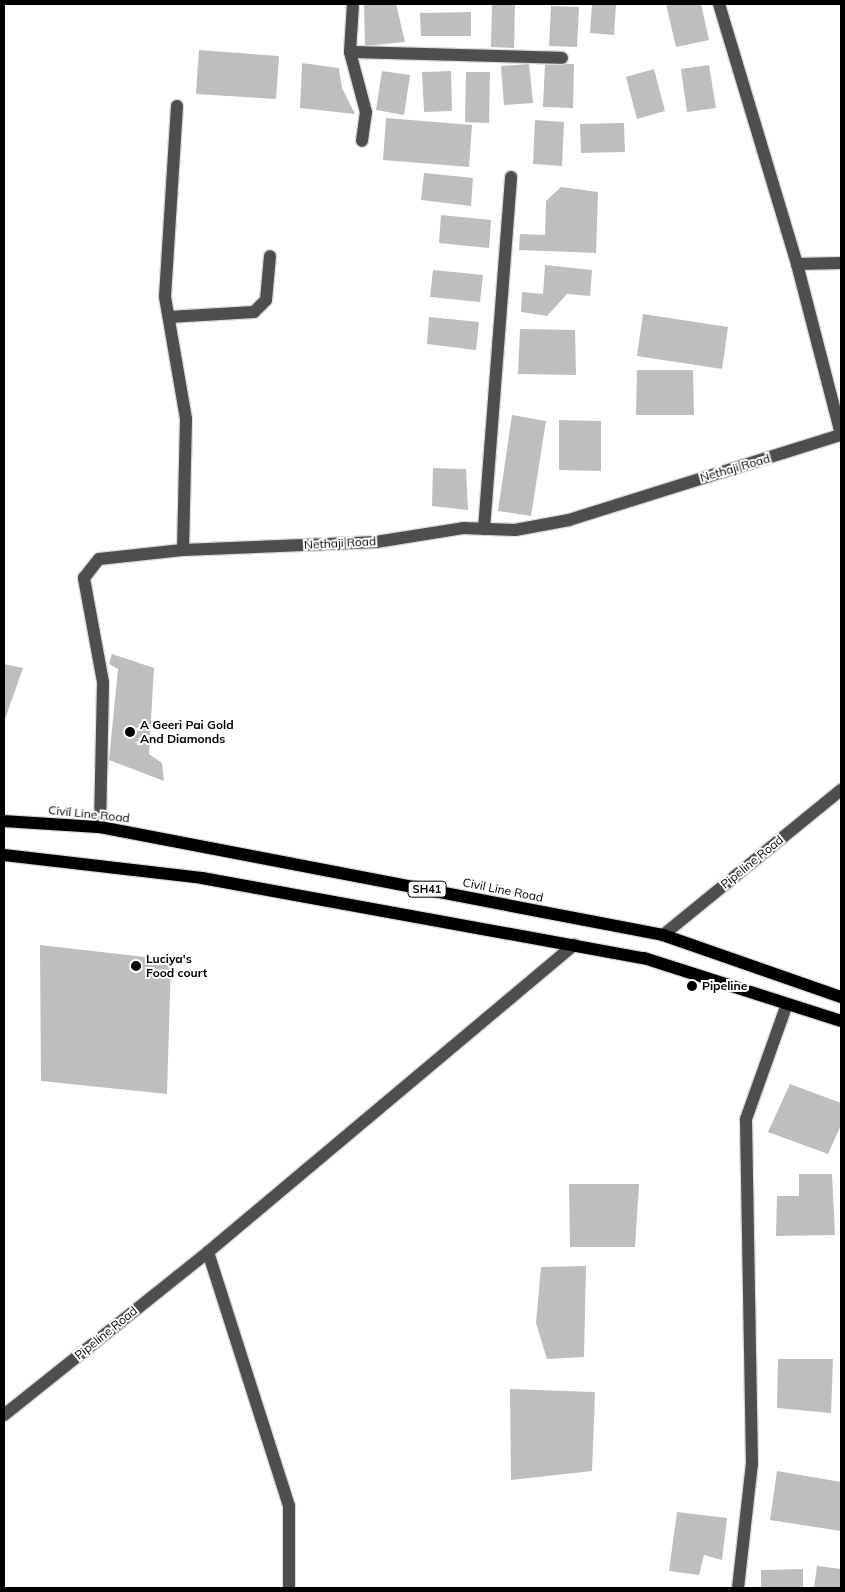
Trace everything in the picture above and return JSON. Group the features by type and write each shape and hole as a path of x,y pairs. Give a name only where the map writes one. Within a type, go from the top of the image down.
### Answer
{"main road":[{"name":"Civil Line Road","path":"4,820 100,827 663,935 841,997"},
{"name":"SH41","path":"4,855 202,878 644,958 841,1021"}],"street":[{"path":"354,4 350,52 366,112 362,141"},
{"path":"719,4 797,264 841,435"},
{"path":"350,52 562,58"},
{"path":"177,106 165,297 186,419 183,550"},
{"path":"484,529 511,177"},
{"path":"169,317 254,312 266,300 270,256"},
{"path":"797,264 841,263"},
{"name":"Nethaji Road","path":"100,827 103,682 84,578 99,559 183,550 376,542 484,529 515,530 569,520 841,435"},
{"name":"Pipeline Road","path":"663,935 841,790"},
{"name":"Pipeline Road","path":"4,1415 208,1252 574,945"},
{"path":"738,1588 752,1464 746,1119 787,1004"},
{"path":"208,1252 289,1506 289,1588"}],"building":[{"path":"364,4 396,4 405,42 365,46"},
{"path":"492,4 515,4 514,48 491,47"},
{"path":"592,4 616,4 614,35 590,33"},
{"path":"666,4 701,4 709,40 676,47"},
{"path":"551,6 579,7 577,47 549,46"},
{"path":"471,12 471,36 421,36 420,13"},
{"path":"199,50 279,56 276,99 196,94"},
{"path":"302,63 339,68 342,88 355,114 300,108"},
{"path":"545,63 574,64 573,108 543,107"},
{"path":"529,64 533,103 504,105 501,66"},
{"path":"709,65 716,108 687,112 681,69"},
{"path":"654,69 665,111 637,119 626,77"},
{"path":"382,71 410,75 404,115 376,110"},
{"path":"451,71 452,111 424,112 422,72"},
{"path":"466,72 490,72 489,123 465,122"},
{"path":"386,118 472,125 469,167 383,160"},
{"path":"535,120 564,122 562,166 533,164"},
{"path":"624,123 625,152 581,153 580,124"},
{"path":"424,173 473,178 471,206 421,200"},
{"path":"561,187 598,192 596,253 519,250 520,234 545,235 546,201"},
{"path":"441,215 491,220 489,248 439,243"},
{"path":"545,265 592,270 590,296 567,294 547,316 521,312 522,292 543,294"},
{"path":"433,270 483,275 480,302 430,297"},
{"path":"643,314 728,327 722,369 637,356"},
{"path":"429,317 479,322 476,350 427,344"},
{"path":"520,329 575,330 576,375 518,374"},
{"path":"637,370 693,370 694,415 636,415"},
{"path":"512,415 546,421 531,516 498,511"},
{"path":"559,420 601,421 601,471 559,470"},
{"path":"433,468 466,469 468,510 432,506"},
{"name":"A Geeri Pai Gold And Diamonds","path":"112,654 154,668 149,754 162,763 164,781 109,760 118,669 109,664"},
{"path":"4,664 23,668 4,722"},
{"path":"40,945 171,960 167,1094 41,1081"},
{"path":"790,1084 841,1103 841,1125 828,1154 768,1132"},
{"path":"799,1174 832,1174 835,1235 776,1236 777,1196 799,1196"},
{"path":"569,1184 639,1184 635,1247 570,1247"},
{"path":"586,1266 584,1357 547,1359 536,1323 541,1267"},
{"path":"778,1359 833,1359 831,1413 777,1408"},
{"path":"510,1389 595,1392 592,1471 511,1480"},
{"path":"777,1471 841,1482 841,1531 770,1520"},
{"path":"677,1512 727,1518 722,1560 704,1555 699,1575 669,1571"},
{"path":"817,1566 841,1569 841,1588 814,1588"},
{"path":"803,1569 803,1588 761,1588 761,1570"}],"place":[{"name":"A Geeri Pai Gold And Diamonds","path":"130,732"},
{"name":"Luciya's Food court","path":"136,966"},
{"name":"Pipeline","path":"692,986"}]}
